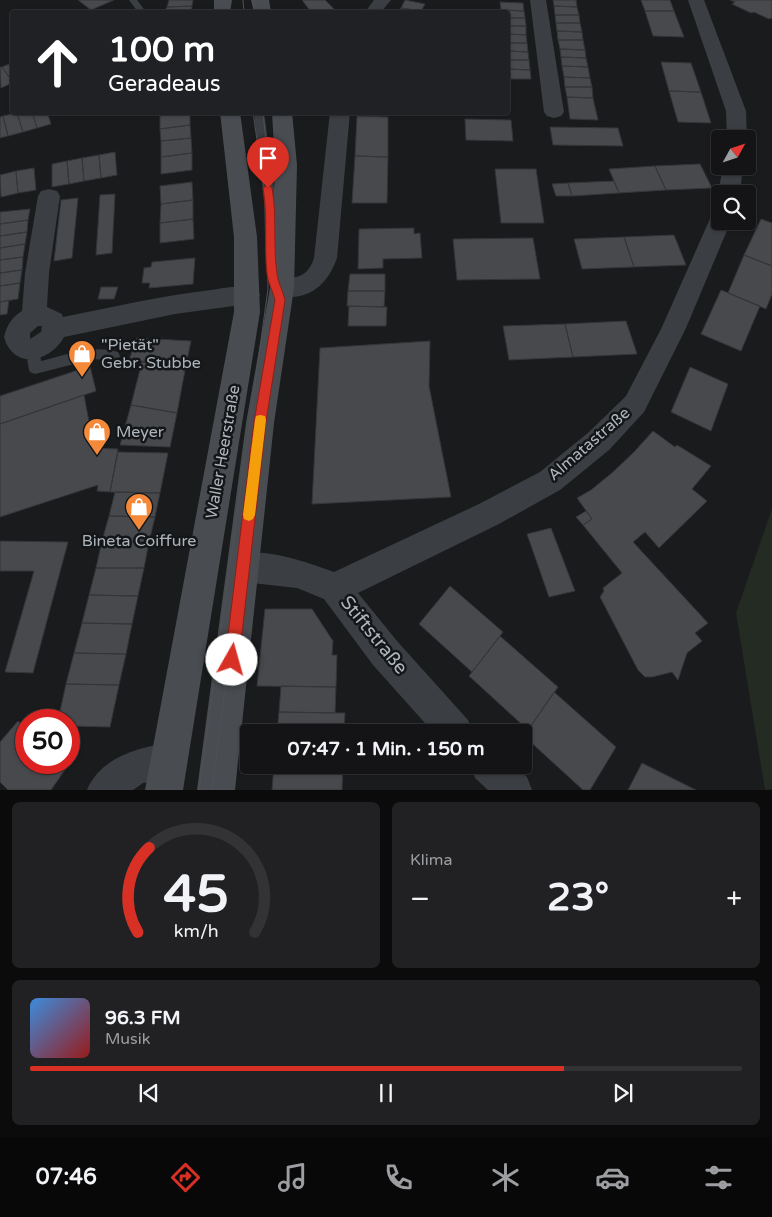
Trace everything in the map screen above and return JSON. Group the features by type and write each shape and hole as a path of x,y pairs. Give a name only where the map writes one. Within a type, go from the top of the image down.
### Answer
{"main road":[{"name":"Waller Heerstraße","path":"166,775 247,312 248,295 244,226 230,115"},
{"name":"Waller Heerstraße","path":"216,790 278,288 286,166 282,115"}],"street":[{"path":"538,0 554,112"},
{"path":"696,0 736,111 737,130"},
{"path":"278,288 297,288 311,283 324,267 328,248 340,115"},
{"path":"34,316 37,274 49,196"},
{"name":"Almatastraße","path":"336,588 489,514 550,481 599,441 635,404 674,328 716,230"},
{"path":"55,329 224,297 248,295"},
{"path":"34,316 45,316 53,321 55,329 52,337 44,344 34,348 24,349 16,346 12,339 17,325 34,316"},
{"name":"Stiftstraße","path":"243,567 297,573 336,588 385,653 449,724"},
{"path":"105,790 120,776 143,764 166,775"},
{"path":"497,774 514,790"}],"lane":[{"path":"205,790 247,462 272,288 278,288 270,202 258,115"},
{"path":"34,348 36,368 94,354 113,356"}],"shaded area":[{"path":"772,509 772,789 765,790 736,613"}],"building":[{"path":"78,0 114,0 91,10"},
{"path":"169,0 193,0 192,6 167,7"},
{"path":"302,0 325,0 335,10 310,10"},
{"path":"405,0 425,4 422,10 401,8"},
{"path":"553,0 576,0 577,7 554,6"},
{"path":"641,0 670,0 674,11 645,11"},
{"path":"730,0 772,0 772,18 769,19 754,12 751,13 732,4 735,2"},
{"path":"500,2 523,3 524,11 501,10"},
{"path":"192,6 191,10 165,10 167,7"},
{"path":"554,6 577,7 579,15 555,15"},
{"path":"510,10 524,11 525,18 510,18"},
{"path":"645,11 674,11 684,37 653,36"},
{"path":"555,15 579,15 580,23 556,23"},
{"path":"510,18 525,18 526,26 510,26"},
{"path":"556,23 580,23 582,32 557,31"},
{"path":"510,26 526,26 526,35 510,34"},
{"path":"557,31 582,32 583,40 558,40"},
{"path":"510,34 526,35 527,43 510,43"},
{"path":"558,40 583,40 585,50 560,49"},
{"path":"510,43 527,43 528,52 510,51"},
{"path":"560,49 585,50 586,58 561,57"},
{"path":"510,51 528,52 529,60 510,60"},
{"path":"561,57 586,58 588,67 562,66"},
{"path":"510,60 529,60 530,70 510,69"},
{"path":"661,62 691,63 701,92 669,91"},
{"path":"10,64 10,78 2,67"},
{"path":"562,66 588,67 590,78 564,77"},
{"path":"0,67 2,67 10,78 10,84 1,88"},
{"path":"510,69 530,70 531,79 510,79"},
{"path":"564,77 590,78 592,87 565,87"},
{"path":"565,87 592,87 593,98 567,97"},
{"path":"669,91 701,92 711,123 678,122"},
{"path":"567,97 593,98 598,120 570,119"},
{"path":"18,115 33,115 37,128 23,132"},
{"path":"18,115 23,132 8,136 3,116"},
{"path":"33,115 48,115 51,124 37,128"},
{"path":"190,115 190,125 160,129 160,116"},
{"path":"3,116 8,136 0,138 0,117"},
{"path":"357,116 388,117 388,157 355,156"},
{"path":"465,119 511,120 513,141 466,140"},
{"path":"190,125 191,138 161,141 160,129"},
{"path":"550,127 618,128 623,146 553,145"},
{"path":"191,138 192,153 161,157 161,141"},
{"path":"115,152 117,175 101,178 99,155"},
{"path":"192,153 192,170 161,174 161,157"},
{"path":"99,155 101,178 84,181 82,158"},
{"path":"355,156 388,157 387,203 352,203"},
{"path":"82,158 84,181 69,184 67,161"},
{"path":"67,161 69,184 52,187 52,164"},
{"path":"700,164 711,188 666,190 655,166"},
{"path":"655,166 666,190 619,193 609,169"},
{"path":"34,168 36,190 18,193 16,171"},
{"path":"495,169 536,169 544,223 501,223"},
{"path":"16,171 18,193 1,197 0,175"},
{"path":"614,181 619,193 572,196 568,183"},
{"path":"192,182 193,200 161,204 160,186"},
{"path":"568,183 572,196 556,196 552,184"},
{"path":"115,194 112,253 96,255 100,195"},
{"path":"78,198 72,258 54,261 61,200"},
{"path":"193,200 193,219 160,223 161,204"},
{"path":"30,209 28,220 0,224 0,212"},
{"path":"193,219 194,239 160,243 160,223"},
{"path":"761,219 772,223 772,266 744,255"},
{"path":"28,220 27,232 0,236 0,224"},
{"path":"414,228 414,234 420,233 422,258 383,259 383,268 358,269 359,229"},
{"path":"27,232 25,244 0,248 0,236"},
{"path":"674,235 686,265 634,267 624,237"},
{"path":"624,237 634,267 582,269 574,239"},
{"path":"533,238 540,279 457,280 453,239"},
{"path":"25,244 23,257 0,260 0,248"},
{"path":"744,255 772,266 772,294 766,309 728,293"},
{"path":"23,257 22,270 0,273 0,260"},
{"path":"195,258 193,284 149,288 150,283 142,283 144,268 151,267 152,262"},
{"path":"22,270 20,283 0,286 0,273"},
{"path":"350,274 385,274 385,291 348,291"},
{"path":"20,283 18,299 0,302 0,286"},
{"path":"101,287 118,287 114,299 98,299"},
{"path":"721,290 760,306 741,351 701,334"},
{"path":"348,291 385,291 384,307 347,306"},
{"path":"9,300 7,314 0,315 0,302"},
{"path":"349,306 387,307 386,326 348,326"},
{"path":"626,321 637,354 573,357 565,324"},
{"path":"565,324 573,357 509,360 503,326"},
{"path":"137,338 191,341 186,365 129,360"},
{"path":"430,341 429,386 451,497 312,504 320,348"},
{"path":"142,362 186,365 177,413 131,405"},
{"path":"90,366 96,391 0,424 0,396"},
{"path":"690,367 728,384 711,431 671,412"},
{"path":"84,395 94,448 118,449 110,492 97,491 98,485 0,517 0,424"},
{"path":"131,405 177,413 170,447 120,445"},
{"path":"653,431 675,447 677,445 711,466 692,489 707,501 659,548 645,532 633,542 708,623 695,633 702,641 687,653 678,680 672,672 645,677 638,670 600,597 604,591 603,588 622,573 583,525 592,519 577,498 591,490 613,472"},
{"path":"118,452 168,453 160,493 110,492"},
{"path":"115,492 160,493 155,517 109,516"},
{"path":"586,511 592,519 583,525 576,517"},
{"path":"109,516 155,517 149,542 102,541"},
{"path":"551,528 575,591 549,597 527,534"},
{"path":"0,541 68,542 33,673 5,672 34,571 0,571"},
{"path":"102,541 149,542 144,568 96,568"},
{"path":"96,568 144,568 138,596 89,595"},
{"path":"450,586 503,632 472,672 419,624"},
{"path":"89,595 138,596 132,624 82,623"},
{"path":"265,609 312,609 333,641 332,655 337,655 336,687 257,686"},
{"path":"82,623 132,624 126,654 74,653"},
{"path":"500,636 558,687 532,724 521,724 469,676"},
{"path":"74,653 126,654 119,685 66,684"},
{"path":"66,684 119,685 110,727 80,726 80,709 60,709"},
{"path":"281,686 336,687 335,713 279,712"},
{"path":"554,692 616,747 590,790 583,790 532,743 532,724"},
{"path":"279,712 345,713 344,724 278,724"},
{"path":"15,724 15,774 62,774 51,790 8,790 0,782 0,742"},
{"path":"642,763 696,790 628,790"},
{"path":"273,774 343,774 342,790 272,790"}],"tram line":[{"path":"243,0 244,10"},
{"path":"253,0 254,10"},
{"path":"199,790 268,289 266,203 253,115"},
{"path":"212,790 277,289 276,222 263,115"}],"slow traffic":[{"path":"249,515 260,420"}],"place":[{"name":"\"Pietät\" Gebr. Stubbe","path":"82,378"},
{"name":"Meyer","path":"97,456"},
{"name":"Bineta Coiffure","path":"139,531"}],"route":[{"path":"232,660 260,422 280,300 278,288 272,276 268,188"}]}
